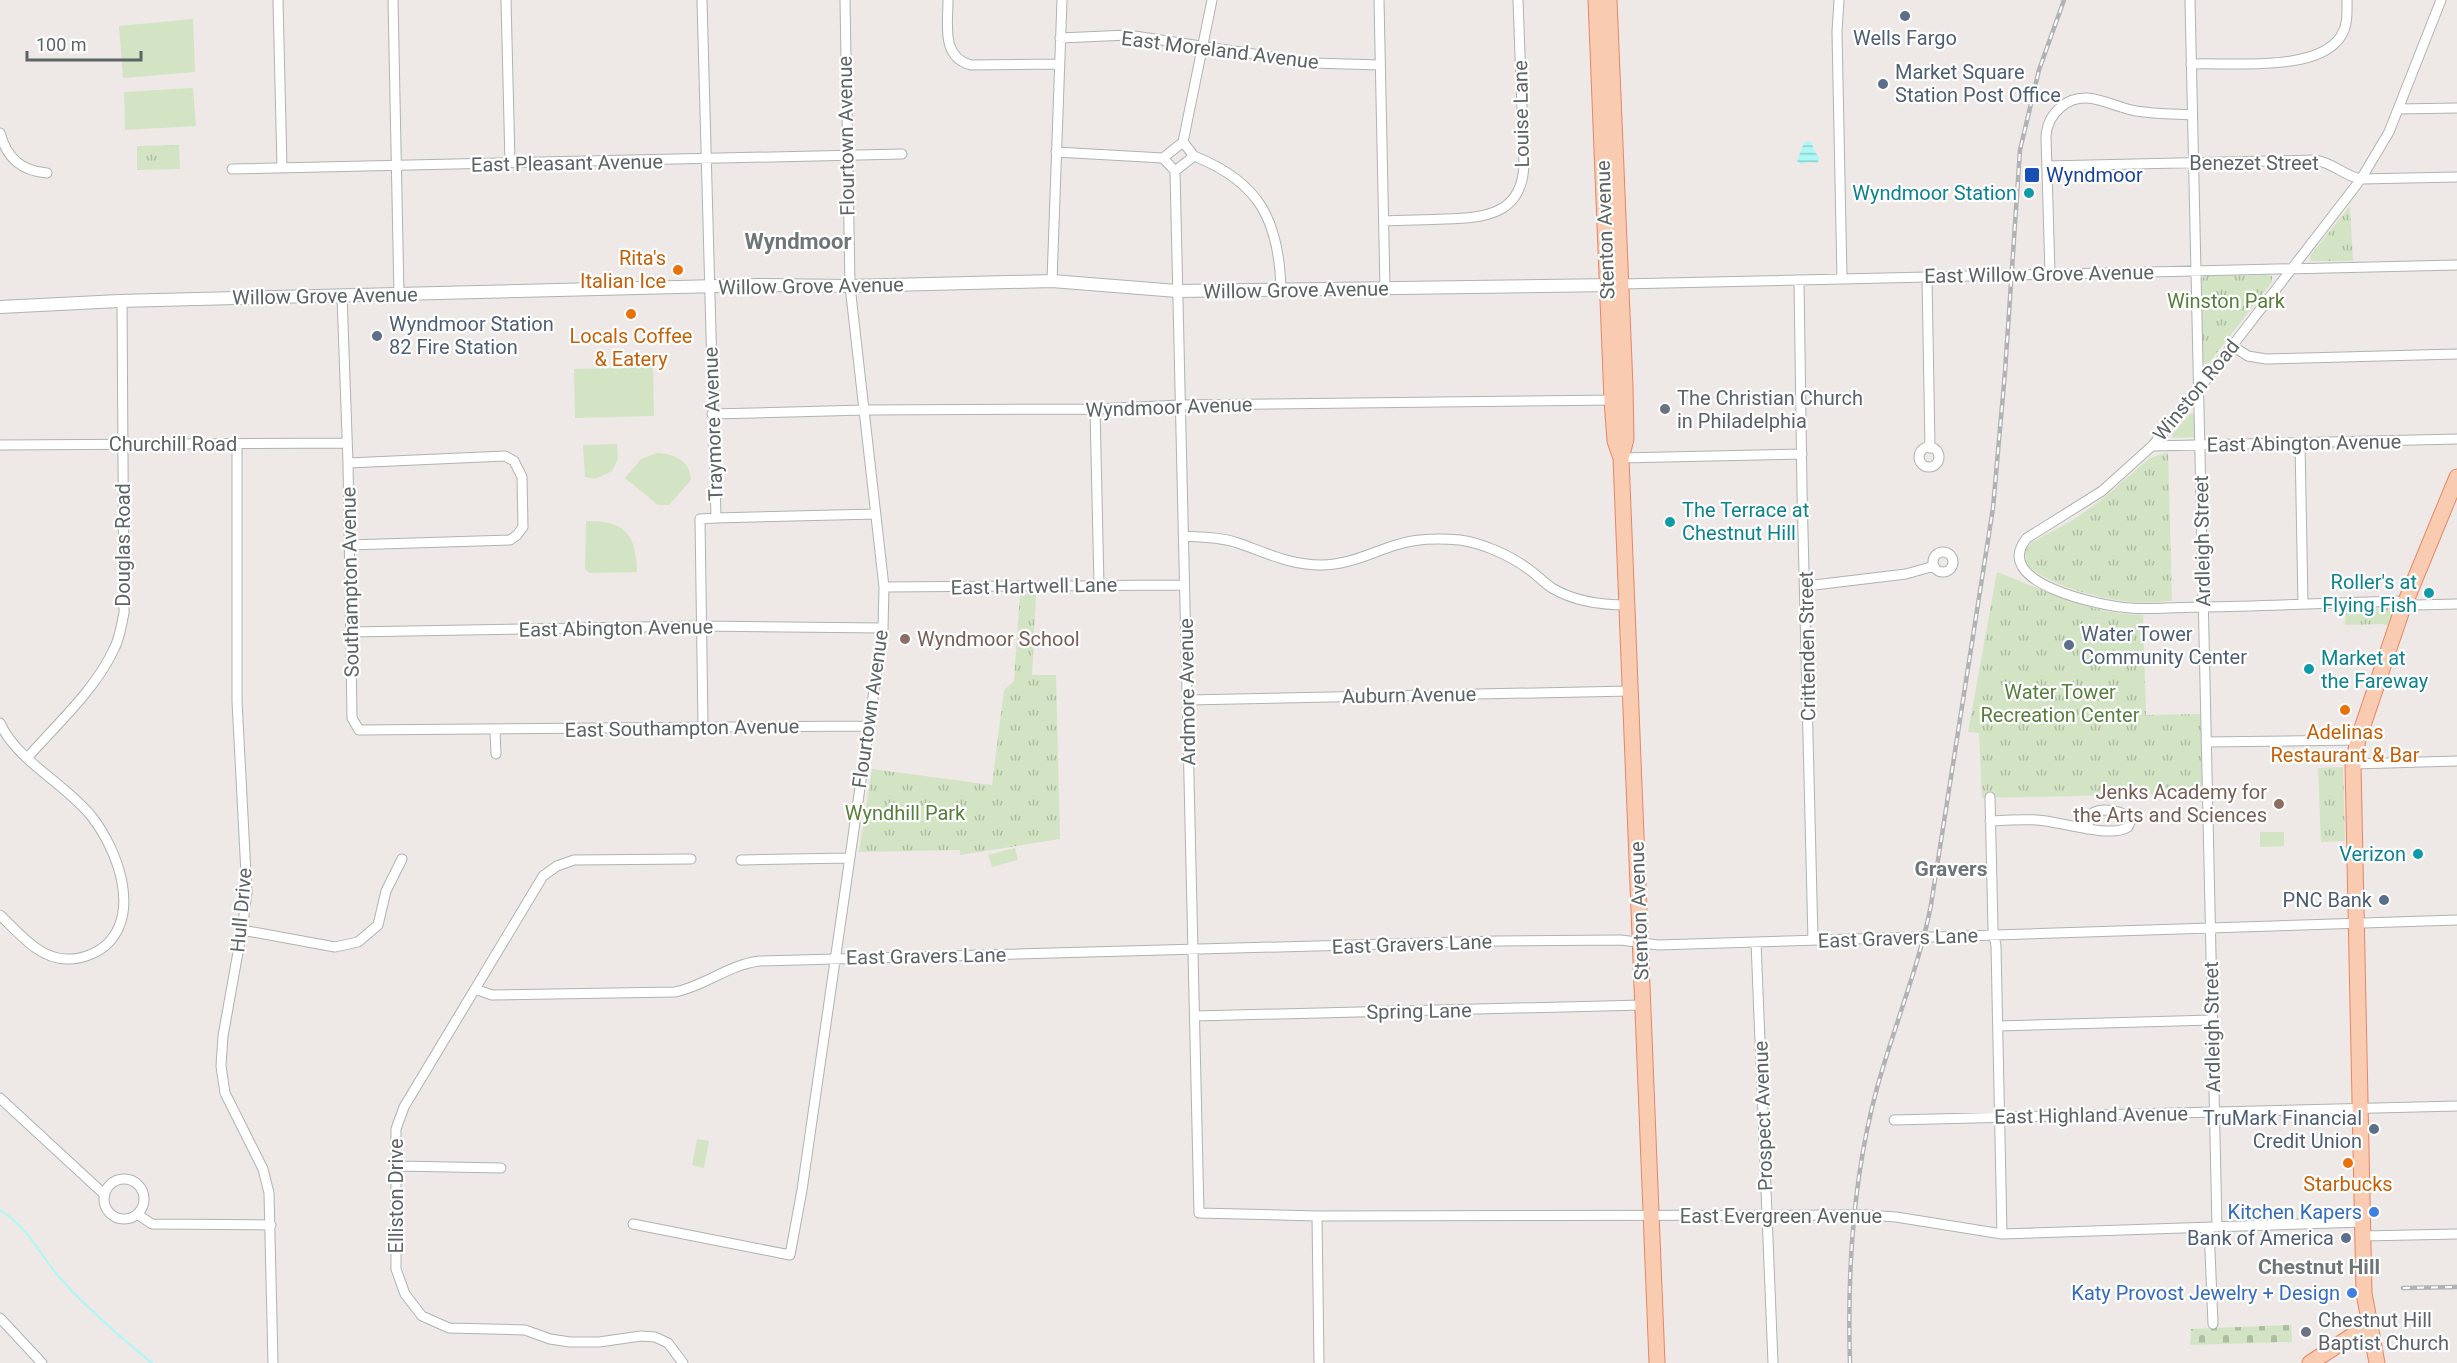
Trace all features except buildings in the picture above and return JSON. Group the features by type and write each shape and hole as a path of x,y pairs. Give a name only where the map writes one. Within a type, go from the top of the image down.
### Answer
{"main road":[{"name":"Stenton Avenue","path":"1596,0 1614,285 1619,400 1615,441 1621,458 1657,1363"},
{"name":"Stenton Avenue","path":"1609,0 1614,285"},
{"path":"2377,1363 2365,1302 2362,1229 2353,764 2358,740 2405,603 2457,477"},
{"path":"2310,1363 2368,1325"}],"street":[{"path":"278,0 282,168"},
{"path":"393,0 399,295"},
{"path":"506,0 510,163"},
{"name":"Traymore Avenue","path":"702,0 716,518 700,519 702,726"},
{"name":"Flourtown Avenue","path":"633,1224 790,1255 802,1191 883,628 884,587 850,286 844,0"},
{"path":"948,0 948,45 952,54 961,61 972,65 1058,64"},
{"path":"1052,281 1062,0"},
{"path":"1056,152 1164,158 1183,142 1212,0"},
{"path":"1379,0 1385,289"},
{"name":"Louise Lane","path":"1384,221 1482,217 1503,208 1517,193 1522,180 1524,163 1518,0"},
{"path":"1839,0 1837,32 1842,279"},
{"name":"Ardleigh Street","path":"2190,0 2214,1113 2213,1324"},
{"path":"2191,64 2286,61 2318,55 2341,36 2347,20 2347,0"},
{"name":"Winston Road","path":"2203,607 2136,608 2094,601 2033,579 2021,568 2018,557 2020,547 2027,538 2096,496 2152,446 2199,389 2361,179 2384,142 2441,0"},
{"name":"East Moreland Avenue","path":"1060,38 1128,35 1313,63 1380,65"},
{"path":"2050,274 2048,124 2054,114 2072,99 2083,97 2137,111 2192,115"},
{"path":"2398,110 2457,108"},
{"path":"0,133 7,152 16,164 30,170 47,173"},
{"path":"1183,142 1194,156 1214,164 1240,181 1260,205 1273,229 1278,246 1281,289"},
{"name":"East Pleasant Avenue","path":"232,169 902,154"},
{"path":"1164,158 1175,171 1194,156"},
{"name":"Benezet Street","path":"2047,166 2315,160 2329,163 2361,179 2457,177"},
{"name":"Ardmore Avenue","path":"1175,171 1199,1213"},
{"name":"East Willow Grove Avenue","path":"1614,285 2457,265"},
{"path":"1927,277 1930,448"},
{"name":"Crittenden Street","path":"1800,280 1813,940"},
{"name":"Willow Grove Avenue","path":"0,307 122,301 809,284 850,286 1052,281 1177,291 1614,285"},
{"name":"Southampton Avenue","path":"342,296 348,463 352,718 358,729 495,730"},
{"name":"Douglas Road","path":"28,757 97,678 119,638 124,614 122,301"},
{"path":"2232,346 2248,356 2266,359 2457,354"},
{"name":"Wyndmoor Avenue","path":"712,414 1619,400"},
{"path":"1095,409 1099,585"},
{"name":"East Abington Avenue","path":"2152,446 2457,439"},
{"name":"Churchill Road","path":"0,445 346,443"},
{"path":"2300,443 2303,604"},
{"name":"Hull Drive","path":"237,445 237,701 247,866 243,930 223,1036 221,1075 225,1093 263,1168 269,1193 273,1363"},
{"path":"1621,458 1802,454"},
{"path":"348,463 505,456 518,465 521,471 523,527 510,540 349,545"},
{"path":"716,518 876,514"},
{"path":"1184,536 1237,542 1287,561 1318,565 1359,560 1397,544 1420,540 1461,540 1513,559 1552,588 1575,599 1593,603 1627,605"},
{"path":"1806,586 1905,574 1934,566"},
{"name":"East Hartwell Lane","path":"884,587 1184,585"},
{"path":"2203,607 2396,601 2415,605 2457,604"},
{"name":"East Abington Avenue","path":"350,632 701,626 883,628"},
{"name":"Auburn Avenue","path":"1188,700 1630,691"},
{"path":"0,723 12,742 87,812 105,836 118,868 123,909 122,917 112,938 92,954 65,959 45,954 0,915"},
{"name":"East Southampton Avenue","path":"495,730 869,726"},
{"path":"495,730 496,754"},
{"path":"2206,742 2358,740"},
{"path":"2353,764 2457,761"},
{"path":"1990,797 2002,1234"},
{"path":"1990,821 2036,820 2086,829"},
{"path":"741,860 849,858"},
{"path":"243,930 335,946 358,942 378,925 386,891 402,859"},
{"name":"Elliston Drive","path":"683,1363 668,1343 649,1336 580,1343 550,1339 525,1330 448,1328 428,1320 416,1310 405,1294 396,1269 396,1129 404,1107 543,876 557,866 581,859 691,859"},
{"name":"East Gravers Lane","path":"475,989 492,995 675,992 698,985 730,968 747,963 834,958 1498,941 1621,940 1658,945 2457,920"},
{"name":"Prospect Avenue","path":"1756,942 1773,1363"},
{"name":"Spring Lane","path":"1195,1016 1643,1005"},
{"path":"1998,1026 2212,1020"},
{"path":"0,1098 105,1195"},
{"name":"East Highland Avenue","path":"1894,1120 2457,1106"},
{"path":"397,1166 501,1168"},
{"path":"117,1180 133,1181 139,1185 144,1198 137,1214 124,1218 113,1215 105,1204 105,1195 111,1183 117,1180"},
{"name":"East Evergreen Avenue","path":"1199,1213 1317,1216 1866,1215 1896,1216 2002,1234 2213,1227 2362,1229 2457,1234"},
{"path":"137,1214 152,1224 271,1225"},
{"path":"1317,1216 1319,1363"},
{"path":"0,1318 42,1363"}],"green space":[{"path":"193,19 195,72 123,78 119,26"},
{"path":"193,88 196,126 125,130 124,92"},
{"path":"179,145 180,169 137,170 137,146"},
{"name":"Winston Park","path":"2350,206 2353,261 2311,261 2310,256"},
{"name":"Winston Park","path":"2205,276 2272,276 2272,282 2209,363 2205,364 2202,360 2201,279"},
{"path":"653,367 654,416 575,418 574,369"},
{"path":"2191,413 2195,415 2195,437 2173,438 2172,434"},
{"path":"617,444 618,459 612,471 595,479 585,477 583,445"},
{"path":"2168,452 2172,601 2131,602 2087,593 2046,578 2026,564 2025,552 2031,543 2073,520 2100,501 2150,458"},
{"path":"657,453 680,460 688,468 690,474 691,480 669,505 658,505 625,478 641,459"},
{"path":"586,521 610,523 626,532 634,548 637,572 589,573 585,569"},
{"name":"Water Tower Recreation Center","path":"1997,572 2050,594 2087,606 2105,611 2143,615 2146,715 2201,714 2203,791 1982,798 1979,733 1968,732"},
{"name":"Wyndhill Park","path":"1036,593 1032,675 1056,675 1060,839 960,855 960,850 859,852 872,769 992,785 1004,690 1014,681 1020,594"},
{"path":"2391,606 2395,609 2389,626 2382,624 2345,625 2346,607"},
{"path":"2343,767 2345,841 2321,842 2318,768"},
{"path":"2260,832 2284,832 2284,846 2260,847"},
{"path":"1015,848 1018,860 992,867 988,855"},
{"path":"697,1139 709,1141 704,1168 692,1165"},
{"path":"2291,1325 2292,1342 2190,1345 2191,1329"}],"water":[{"path":"1808,141 1812,143 1819,157 1818,163 1801,164 1797,161 1804,143"}],"waterway":[{"path":"0,1210 20,1226 60,1278 82,1301 152,1363"}],"railway":[{"path":"1850,1363 1853,1224 1862,1156 1877,1088 1920,951 1931,905 1993,508 2020,150 2039,70 2064,0"},
{"path":"2403,1288 2457,1287"}],"place":[{"name":"Wells Fargo","path":"1905,16"},
{"name":"Market Square Station Post Office","path":"1883,84"},
{"name":"Wyndmoor","path":"2032,175"},
{"name":"Wyndmoor Station","path":"2029,193"},
{"name":"Rita's Italian Ice","path":"678,270"},
{"name":"Locals Coffee & Eatery","path":"631,314"},
{"name":"Wyndmoor Station 82 Fire Station","path":"377,336"},
{"name":"The Christian Church in Philadelphia","path":"1665,409"},
{"name":"The Terrace at Chestnut Hill","path":"1670,522"},
{"name":"Roller's at Flying Fish","path":"2429,593"},
{"name":"Wyndmoor School","path":"905,639"},
{"name":"Water Tower Community Center","path":"2069,645"},
{"name":"Market at the Fareway","path":"2309,669"},
{"name":"Adelinas Restaurant & Bar","path":"2345,710"},
{"name":"Jenks Academy for the Arts and Sciences","path":"2279,804"},
{"name":"Verizon","path":"2418,854"},
{"name":"PNC Bank","path":"2384,900"},
{"name":"TruMark Financial Credit Union","path":"2374,1129"},
{"name":"Starbucks","path":"2348,1163"},
{"name":"Kitchen Kapers","path":"2374,1212"},
{"name":"Bank of America","path":"2346,1238"},
{"name":"Katy Provost Jewelry + Design","path":"2352,1293"},
{"name":"Chestnut Hill Baptist Church","path":"2306,1332"}],"district":[{"name":"Wyndmoor","path":"798,241"},
{"name":"Gravers","path":"1951,869"},
{"name":"Chestnut Hill","path":"2319,1267"}]}
